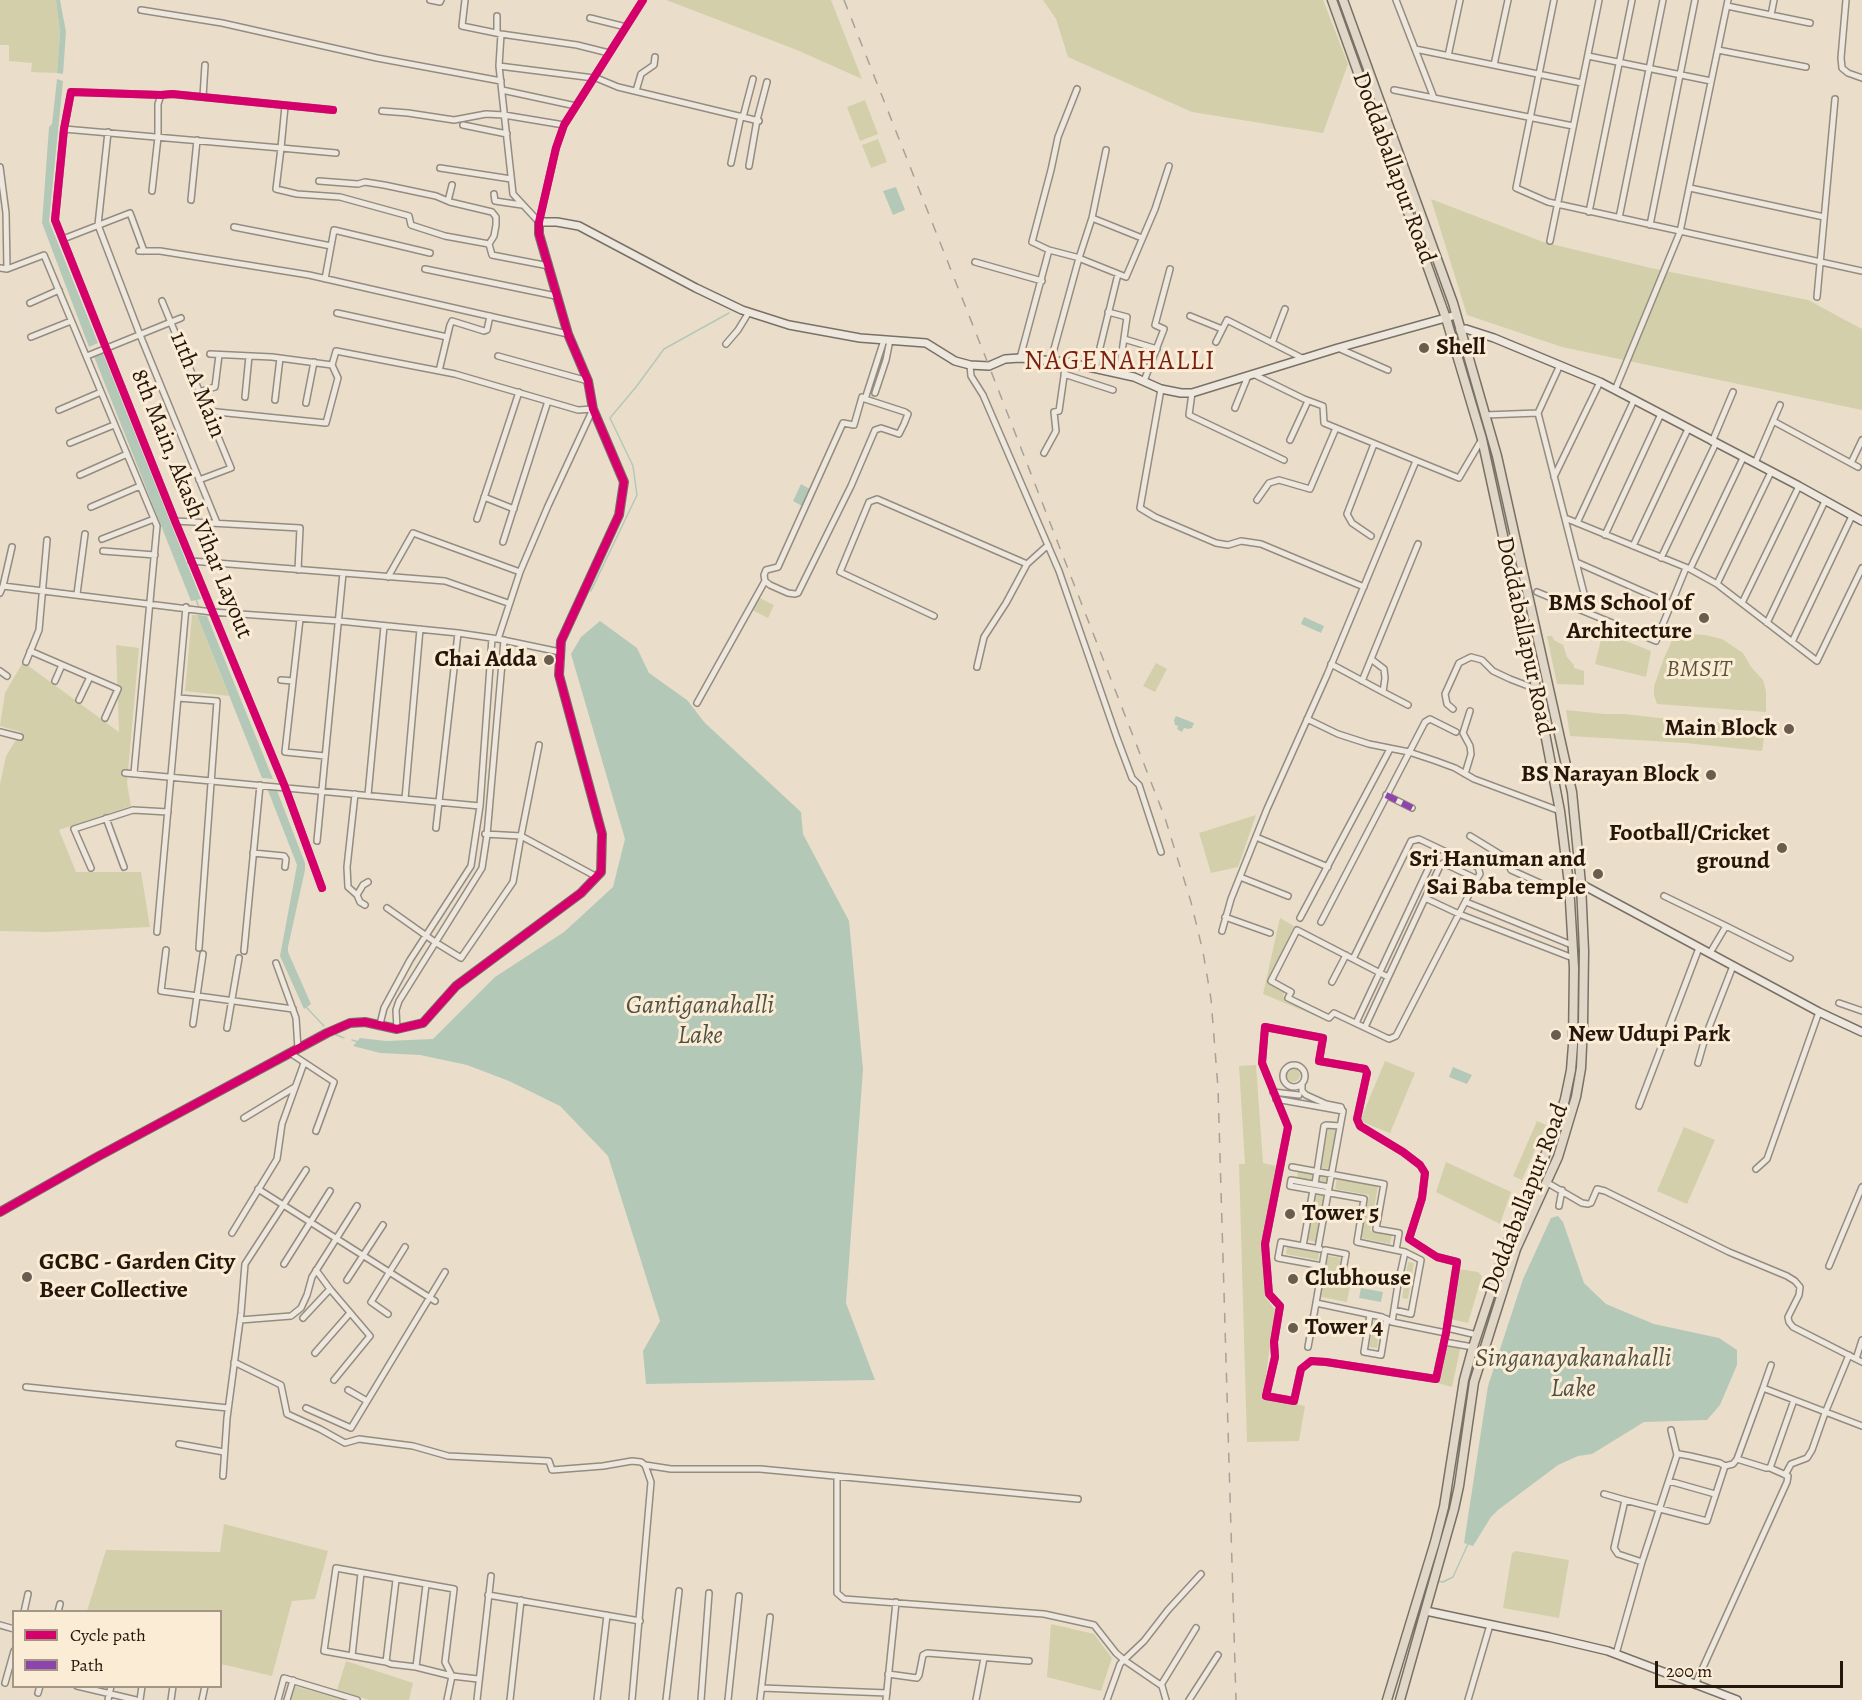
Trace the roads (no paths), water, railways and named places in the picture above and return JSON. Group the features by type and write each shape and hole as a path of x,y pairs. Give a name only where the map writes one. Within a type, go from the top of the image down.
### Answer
{"main road":[{"name":"Doddaballapur Road","path":"1332,0 1446,318 1482,439 1560,811 1570,888 1573,958 1573,1045 1565,1100 1555,1132 1508,1241 1476,1335 1464,1380 1449,1486 1423,1583 1387,1700"},
{"name":"Doddaballapur Road","path":"1343,0 1456,315 1497,456 1572,792 1581,884 1584,986 1581,1068 1576,1097 1566,1135 1516,1249 1474,1382 1459,1486 1400,1700"},
{"path":"1450,332 1460,330"}],"street":[{"path":"430,0 440,2 441,0"},
{"path":"465,0 462,26 499,34 577,45 609,53"},
{"path":"0,1212 327,1033 350,1023 365,1022 397,1029 423,1023 456,986 581,893 600,872 602,834 559,675 560,652 561,641 620,514 624,482 593,409 588,381 568,334 539,234 539,222 556,148 564,125 643,0"},
{"path":"1396,0 1434,98"},
{"path":"1448,56 1460,0"},
{"path":"1494,65 1508,0"},
{"path":"1554,0 1516,188 1557,205 1862,271"},
{"path":"1550,241 1599,0"},
{"path":"1589,212 1632,0"},
{"path":"1619,218 1664,0"},
{"path":"1650,225 1695,0"},
{"path":"1771,15 1774,0"},
{"path":"1846,0 1842,68 1862,78"},
{"path":"1615,390 1680,232 1728,3 1771,15 1810,22"},
{"path":"141,10 222,23 377,58 501,81"},
{"path":"497,16 504,115 513,195 539,222 579,226 696,288 749,312 789,325 861,338 926,344 956,361 970,365 989,366 1005,359 1020,358 1066,362 1119,373 1171,392 1192,393 1304,358 1456,315"},
{"path":"591,18 626,27"},
{"path":"1415,49 1582,83"},
{"path":"1718,50 1806,67"},
{"path":"1588,56 1712,81"},
{"path":"636,91 641,74 654,65 656,57"},
{"path":"203,97 205,65"},
{"path":"500,66 594,78 618,87 758,121"},
{"path":"731,163 753,79"},
{"path":"749,166 767,82"},
{"path":"1077,89 1058,137 1032,242 1048,250 1079,258 1126,277 1155,209 1169,166"},
{"path":"502,90 576,106"},
{"path":"1394,90 1573,126"},
{"name":"8th Main, Akash Vihar Layout","path":"161,95 71,92 64,129 55,220 322,888"},
{"path":"152,191 158,136 158,104 161,95 172,94 333,110"},
{"path":"1817,297 1834,99"},
{"path":"285,106 276,189 297,194 340,197 409,216 411,225 445,236 489,244"},
{"path":"382,111 408,112 454,120 486,114 504,115 564,125"},
{"path":"463,125 507,134"},
{"path":"64,129 336,153"},
{"path":"108,132 98,225 217,523"},
{"path":"191,200 197,140"},
{"path":"1051,360 1092,218 1106,150"},
{"path":"0,167 3,268 44,255 153,519 158,526 134,773"},
{"path":"440,168 511,179"},
{"path":"319,181 358,184 364,182 436,196 495,214 494,236 489,244 492,255 549,266"},
{"path":"448,201 452,185"},
{"path":"1690,188 1824,217"},
{"path":"494,194 495,201 524,205"},
{"path":"63,239 130,213 141,251 160,251 325,279 568,334"},
{"path":"1092,218 1142,238"},
{"path":"234,227 331,246"},
{"path":"325,279 334,230 430,253"},
{"path":"1020,358 1042,281 1048,250"},
{"path":"975,262 1042,281"},
{"path":"1144,381 1164,329 1155,325 1170,269"},
{"path":"425,270 556,296"},
{"path":"1095,368 1118,274"},
{"path":"30,303 59,290"},
{"name":"11th A Main","path":"162,301 231,468 199,480"},
{"path":"1272,343 1285,309"},
{"path":"726,344 749,312"},
{"path":"1107,312 1127,317 1119,373"},
{"path":"337,313 447,337"},
{"path":"439,371 452,321 484,331 487,330 490,316"},
{"path":"1190,316 1222,329"},
{"path":"87,356 181,318"},
{"path":"1216,342 1227,320 1304,358"},
{"path":"31,337 71,321"},
{"path":"1460,330 1466,329 1494,338 1600,382 1862,521"},
{"path":"1124,339 1157,349"},
{"path":"865,399 878,358 887,340"},
{"path":"878,358 880,368 873,393 886,360 887,340"},
{"path":"1338,348 1388,370"},
{"path":"207,411 326,423 338,378 332,365 336,351 439,371 578,410 593,409"},
{"path":"210,354 280,358 332,365"},
{"path":"200,392 215,387 219,355"},
{"path":"245,397 249,356"},
{"path":"498,356 588,381"},
{"path":"274,400 280,358"},
{"path":"878,358 886,360"},
{"path":"306,403 314,362"},
{"path":"1044,453 1056,431 1054,412 1059,411 1066,362"},
{"path":"970,365 971,376 983,395 1048,545 1132,778 1139,785 1161,852"},
{"path":"1560,365 1538,413 1588,613"},
{"path":"1064,374 1113,390"},
{"path":"1251,375 1323,406 1324,423 1459,478 1482,439"},
{"path":"1235,408 1251,375"},
{"path":"1554,477 1600,382"},
{"path":"1161,389 1140,508 1155,517 1216,543 1228,546 1241,541 1261,544 1364,587"},
{"path":"59,410 101,392"},
{"path":"477,519 519,392"},
{"path":"1661,558 1714,443 1733,392"},
{"path":"1192,393 1189,415 1284,460"},
{"path":"697,703 765,581 766,570 778,567 843,423 854,424 862,398 908,414 899,434 879,428 875,430 851,486 798,593 788,593 765,581"},
{"path":"1576,523 1634,400"},
{"path":"504,542 548,401"},
{"path":"1290,440 1308,401"},
{"path":"1755,463 1780,405"},
{"path":"380,1024 384,1008 410,960 471,866 477,834 498,639 520,572 593,409"},
{"path":"1485,415 1538,413"},
{"path":"1605,535 1661,414"},
{"path":"1773,421 1858,467"},
{"path":"70,443 114,425"},
{"path":"1257,500 1269,483 1279,480 1310,489 1336,428"},
{"path":"1633,546 1688,429"},
{"path":"1851,463 1862,440"},
{"path":"1371,536 1352,523 1347,514 1374,444"},
{"path":"80,475 127,454"},
{"path":"1537,592 1656,641 1671,604 1743,458"},
{"path":"1222,931 1256,837 1416,461"},
{"path":"1717,584 1771,472"},
{"path":"91,507 140,486"},
{"path":"1742,603 1798,486"},
{"path":"484,497 514,508"},
{"path":"934,616 840,572 869,502 877,499 1027,564"},
{"path":"1767,623 1826,501"},
{"path":"1792,642 1852,516"},
{"path":"1564,518 1688,569 1717,584 1817,662 1862,568"},
{"path":"102,539 153,519"},
{"path":"175,521 300,528 298,570"},
{"path":"388,577 413,533 520,572"},
{"path":"77,594 85,534"},
{"path":"26,662 39,630 47,540"},
{"path":"1362,681 1418,544"},
{"path":"977,667 984,637 1027,564 1048,545"},
{"path":"0,593 12,547"},
{"path":"104,551 155,555"},
{"path":"191,561 445,581 508,603"},
{"path":"1576,562 1671,604"},
{"path":"317,841 343,573"},
{"path":"3,586 200,610 458,633 560,652"},
{"path":"157,932 186,607"},
{"path":"300,619 285,752 325,756"},
{"path":"368,795 384,626"},
{"path":"405,799 420,629"},
{"path":"436,828 458,633"},
{"path":"397,1029 396,1010 399,1001 482,868 498,639"},
{"path":"30,651 118,689 105,717"},
{"path":"1453,709 1447,704 1446,694 1459,663 1471,657 1482,660 1493,670 1510,679 1536,689"},
{"path":"1371,659 1384,669 1383,692"},
{"path":"1331,664 1408,705"},
{"path":"55,681 62,665"},
{"path":"0,671 7,676"},
{"path":"79,700 90,677"},
{"path":"281,680 293,681"},
{"path":"178,698 217,701 199,948"},
{"path":"1465,774 1471,754 1470,746 1462,733 1470,711"},
{"path":"1307,719 1338,734 1409,752 1445,765 1474,779 1560,811"},
{"path":"1321,922 1428,719 1456,732"},
{"path":"0,732 20,737"},
{"path":"387,908 461,958 513,882 539,745"},
{"path":"1300,918 1390,749"},
{"path":"125,773 480,806"},
{"path":"244,951 260,785"},
{"path":"355,794 347,867 348,887 365,905"},
{"path":"1386,795 1412,808"},
{"path":"91,868 74,829 133,810 168,812"},
{"path":"106,819 124,867"},
{"path":"477,834 521,836 597,877"},
{"path":"1470,836 1506,858 1511,870 1558,890 1581,884 1819,1012 1862,1032"},
{"path":"1256,837 1328,867"},
{"path":"1353,959 1411,841 1419,839 1478,867 1480,874 1396,1036 1389,1039 1334,1013 1329,1018 1288,998 1291,992 1271,981 1297,930 1353,959 1379,972 1388,977"},
{"path":"1356,1023 1438,848"},
{"path":"253,853 284,856 286,858 285,867"},
{"path":"1365,1027 1443,863 1477,879"},
{"path":"1240,877 1288,896"},
{"path":"357,895 363,885 368,882"},
{"path":"1664,896 1790,958"},
{"path":"1425,898 1459,914 1573,958"},
{"path":"1466,902 1572,945"},
{"path":"1226,916 1270,933"},
{"path":"1710,953 1726,926"},
{"path":"1639,1106 1699,948"},
{"path":"166,950 161,991 293,1010"},
{"path":"193,1024 203,954"},
{"path":"1332,982 1346,955"},
{"path":"227,1028 239,958"},
{"path":"276,963 296,1018 298,1049"},
{"path":"1698,1063 1706,1035 1733,966"},
{"path":"1839,1003 1862,1011"},
{"path":"1756,1169 1767,1158 1819,1012"},
{"path":"1265,1027 1323,1038 1319,1061 1365,1069 1367,1073 1357,1119 1360,1126 1403,1152 1420,1165 1425,1173 1422,1198 1408,1239 1437,1257 1457,1262 1447,1330 1436,1379 1311,1361 1301,1369 1294,1401 1266,1396 1275,1357 1274,1342 1280,1306 1269,1294 1265,1244 1288,1127 1276,1099 1262,1063 1265,1027"},
{"path":"290,1053 334,1082 316,1131"},
{"path":"231,1233 277,1159 282,1124 304,1063"},
{"path":"1302,1084 1295,1087 1285,1083 1283,1076 1285,1069 1295,1065 1302,1068 1305,1078 1302,1091 1326,1104 1341,1107 1343,1111"},
{"path":"244,1118 295,1087"},
{"path":"1273,1092 1299,1095"},
{"path":"1276,1099 1343,1111"},
{"path":"1318,1248 1343,1111"},
{"path":"1303,1246 1324,1126 1340,1126"},
{"path":"1292,1167 1384,1184 1376,1229 1400,1233 1396,1250"},
{"path":"223,1476 228,1408 245,1264 306,1170"},
{"path":"1546,1182 1582,1203 1588,1204 1591,1203 1597,1189 1605,1191 1729,1252 1787,1276 1800,1287 1799,1295 1788,1317 1793,1327 1859,1360 1862,1340"},
{"path":"1829,1266 1862,1186"},
{"path":"1314,1187 1364,1199 1357,1242 1405,1252 1420,1260 1411,1314 1394,1310"},
{"path":"258,1190 432,1299"},
{"path":"1559,1206 1562,1190"},
{"path":"284,1264 330,1191"},
{"path":"240,1320 291,1316 301,1308 312,1277 357,1206"},
{"path":"347,1280 383,1225"},
{"path":"1323,1266 1278,1258 1281,1242 1346,1254 1342,1275 1398,1284"},
{"path":"388,1314 371,1302 405,1247"},
{"path":"1308,1347 1325,1250"},
{"path":"1370,1315 1364,1352 1381,1355 1389,1320 1394,1310 1405,1252"},
{"path":"316,1270 370,1336 334,1380"},
{"path":"306,1408 351,1428 432,1299 445,1272"},
{"path":"303,1318 330,1289"},
{"path":"1316,1303 1389,1320 1476,1335"},
{"path":"315,1353 350,1313"},
{"path":"1444,1342 1473,1347"},
{"path":"1785,1475 1791,1464 1807,1458 1812,1450 1849,1355"},
{"path":"234,1362 281,1385 287,1414 345,1443 359,1439 412,1446 448,1456 549,1461 552,1470 632,1461 671,1469 761,1469 1078,1499"},
{"path":"1677,1455 1720,1463 1725,1466 1733,1464 1737,1460 1771,1365"},
{"path":"26,1387 228,1408"},
{"path":"1762,1388 1862,1425"},
{"path":"348,1389 367,1401"},
{"path":"1770,1468 1794,1400"},
{"path":"1617,1654 1642,1562 1677,1455 1671,1430"},
{"path":"179,1444 224,1452"},
{"path":"1695,1684 1787,1482 1788,1476 1770,1468 1737,1460"},
{"path":"633,1700 651,1482 645,1465"},
{"path":"1604,1494 1707,1521 1725,1466"},
{"path":"837,1476 837,1593 844,1599 1044,1614 1094,1626 1116,1653 1161,1685 1166,1700"},
{"path":"1669,1480 1715,1494"},
{"path":"1625,1500 1614,1548 1618,1554 1642,1562"},
{"path":"447,1700 452,1676 445,1662 454,1589 336,1568 324,1651 416,1667 452,1676 478,1680"},
{"path":"352,1656 361,1573"},
{"path":"1107,1700 1120,1664 1144,1641 1168,1610 1201,1574"},
{"path":"477,1700 491,1576"},
{"path":"386,1662 396,1580"},
{"path":"416,1667 426,1585"},
{"path":"666,1700 679,1591"},
{"path":"701,1700 709,1593"},
{"path":"24,1610 28,1594"},
{"path":"488,1595 640,1621"},
{"path":"728,1700 739,1596"},
{"path":"510,1700 521,1600"},
{"path":"886,1700 896,1602"},
{"path":"58,1610 60,1604"},
{"path":"1426,1611 1577,1643 1617,1654 1737,1700"},
{"path":"597,1700 606,1615"},
{"path":"760,1700 770,1617"},
{"path":"1468,1700 1490,1625"},
{"path":"1161,1685 1196,1628"},
{"path":"888,1674 917,1678 920,1675 923,1655 927,1653 1029,1661"},
{"path":"1189,1700 1218,1654"},
{"path":"5,1683 12,1658"},
{"path":"976,1700 984,1658"},
{"path":"278,1700 285,1678 357,1700"},
{"path":"287,1700 293,1680"},
{"path":"38,1693 39,1688"},
{"path":"83,1688 109,1697 138,1700"},
{"path":"762,1688 887,1693"}],"water":[{"path":"56,0 60,0 66,32 63,74 57,73 60,33"},
{"path":"57,79 63,81 49,221 98,343 89,347 42,223 49,127 52,124"},
{"path":"896,187 905,210 893,215 883,191"},
{"path":"102,351 201,599 191,601 93,354"},
{"path":"801,484 810,489 802,506 793,501"},
{"path":"197,615 207,616 273,779 262,778"},
{"path":"1304,617 1324,626 1321,633 1301,624"},
{"name":"Gantiganahalli Lake","path":"600,621 637,648 649,673 687,700 705,723 801,812 803,834 849,921 863,1069 846,1303 875,1380 646,1384 643,1351 660,1321 608,1156 560,1106 509,1081 467,1065 420,1055 380,1053 353,1046 360,1038 386,1041 433,1039 495,977 564,932 613,887 625,839 571,654 581,637"},
{"path":"1176,716 1194,723 1192,728 1184,728 1182,732 1177,729 1178,726 1175,725 1174,720"},
{"path":"267,788 276,788 305,863 288,947 288,952 311,1004 304,1009 280,956 297,865"},
{"path":"1453,1067 1472,1075 1467,1084 1449,1077"},
{"name":"Singanayakanahalli Lake","path":"1558,1216 1563,1222 1584,1283 1606,1304 1654,1324 1719,1338 1737,1350 1737,1365 1720,1405 1707,1420 1644,1422 1592,1454 1578,1456 1558,1465 1498,1510 1473,1546 1464,1543 1488,1386 1523,1279 1551,1218"},
{"path":"1361,1288 1383,1292 1381,1302 1359,1298"}],"waterway":[{"path":"591,591 637,495 633,466 610,418 664,349 729,313"},
{"path":"196,599 199,608"},
{"path":"306,1007 324,1026"},
{"path":"334,1034 344,1038"},
{"path":"352,1040 358,1042"},
{"path":"1436,1581 1443,1582 1453,1577 1468,1544"}],"railway":[{"path":"844,0 1165,818 1191,902 1203,952 1211,999 1218,1088 1236,1700"}],"place":[{"name":"Shell","path":"1424,348"},
{"name":"BMS School of Architecture","path":"1704,618"},
{"name":"Chai Adda","path":"549,660"},
{"name":"Main Block","path":"1789,729"},
{"name":"BS Narayan Block","path":"1711,775"},
{"name":"Football/Cricket ground","path":"1782,848"},
{"name":"Sri Hanuman and Sai Baba temple","path":"1598,874"},
{"name":"New Udupi Park","path":"1556,1035"},
{"name":"Tower 5","path":"1290,1214"},
{"name":"GCBC - Garden City Beer Collective","path":"27,1277"},
{"name":"Clubhouse","path":"1293,1279"},
{"name":"Tower 4","path":"1293,1328"}],"district":[{"name":"NAGENAHALLI","path":"1120,362"}],"park label":[{"name":"BMSIT","path":"1699,670"}]}
